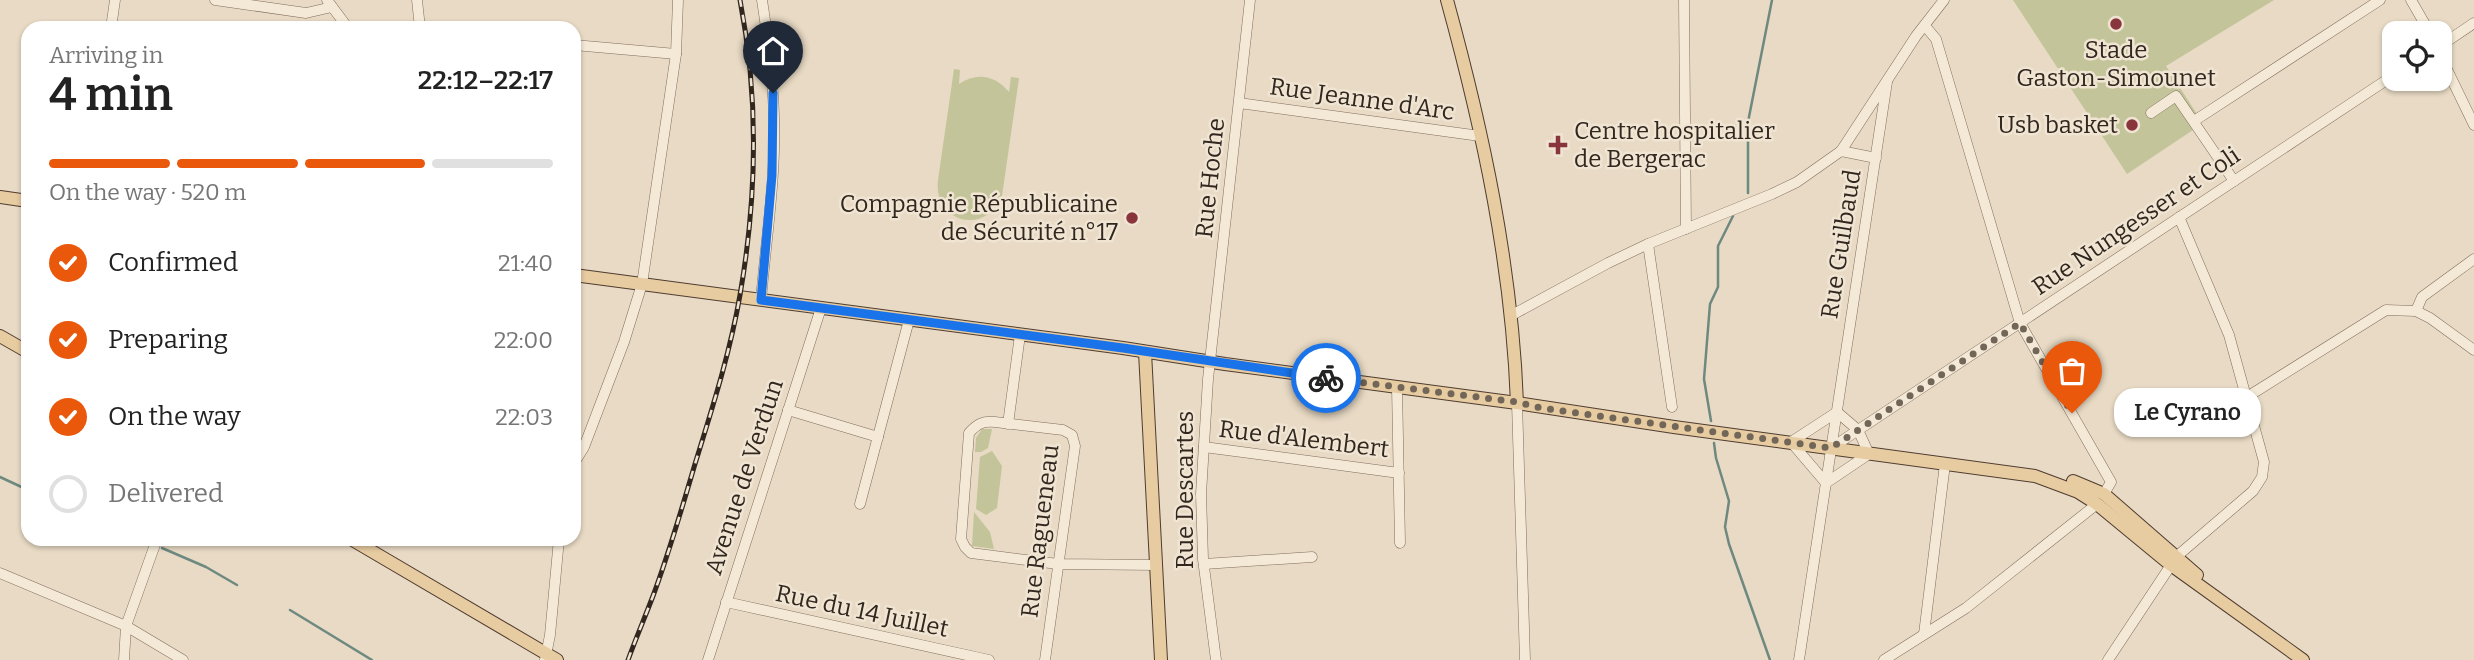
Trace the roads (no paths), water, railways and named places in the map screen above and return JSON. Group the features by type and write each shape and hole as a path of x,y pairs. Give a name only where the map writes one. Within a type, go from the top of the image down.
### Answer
{"main road":[{"path":"1447,0 1495,204 1512,315 1517,402"},
{"path":"0,197 21,200"},
{"path":"581,276 1517,402 1581,414 1869,454 2035,476 2049,474 2075,481 2100,499 2244,617 2303,660"},
{"path":"0,336 21,348"},
{"path":"1146,352 1161,660"},
{"path":"364,546 549,658"}],"street":[{"path":"112,21 115,0"},
{"path":"215,0 306,13 329,3 343,21"},
{"path":"417,0 418,21"},
{"path":"581,452 624,342 642,284 676,54 678,0"},
{"path":"761,300 774,120 771,67 762,0"},
{"name":"Rue Hoche","path":"1211,361 1250,0"},
{"path":"1684,0 1686,229"},
{"path":"1512,315 1648,244 1797,182 1840,151 1944,0"},
{"path":"2194,121 2380,0"},
{"path":"2411,0 2423,21"},
{"path":"2452,38 2474,23"},
{"path":"1884,660 1966,608 2100,499 2112,482 2020,323 1936,39 1925,26"},
{"path":"581,46 676,54"},
{"path":"2452,80 2474,125"},
{"name":"Rue Guilbaud","path":"1799,660 1887,82"},
{"name":"Rue Nungesser et Coli","path":"1831,448 2382,83"},
{"path":"2151,113 2176,96 2234,181"},
{"name":"Rue Jeanne d'Arc","path":"1239,103 1480,136"},
{"path":"1840,151 1876,158"},
{"path":"2108,660 2174,561 2253,491 2262,477 2264,462 2224,319 2179,217"},
{"path":"1648,244 1672,407"},
{"path":"2416,311 2422,297 2474,259"},
{"name":"Avenue de Verdun","path":"708,660 821,308"},
{"path":"2247,397 2386,310 2416,311 2474,350"},
{"path":"860,504 909,320"},
{"name":"Rue Ragueneau","path":"1020,335 1008,424 1063,430 1072,435 1075,446 1045,660"},
{"name":"Rue Descartes","path":"1211,361 1201,504 1204,564 1216,660"},
{"path":"1397,387 1400,543"},
{"path":"1517,402 1525,660"},
{"path":"788,410 878,437"},
{"path":"1837,412 1858,430 1869,454 1825,482 1791,442 1837,412"},
{"path":"1008,424 984,421 969,433 961,539 971,553 1058,564 1157,565"},
{"name":"Rue d'Alembert","path":"1204,447 1399,472"},
{"path":"1924,634 1945,464"},
{"path":"124,660 126,626 155,546"},
{"path":"549,658 558,546"},
{"path":"1204,564 1312,557"},
{"path":"0,573 126,626 183,660"},
{"name":"Rue du 14 Juillet","path":"726,603 958,657 989,660"}],"waterway":[{"path":"1748,193 1748,122 1772,0"},
{"path":"1711,421 1704,379 1710,304 1718,287 1718,246 1733,216"},
{"path":"1714,443 1729,501 1725,527 1729,544 1770,660"},
{"path":"0,477 21,487"},
{"path":"162,548 206,567 237,585"},
{"path":"290,610 372,660"}],"railway":[{"path":"628,660 675,530 720,381 740,295 750,221 754,148 750,74 740,0"}],"place":[{"name":"Stade Gaston-Simounet","path":"2116,24"},
{"name":"Usb basket","path":"2132,125"},
{"name":"Centre hospitalier de Bergerac","path":"1558,145"},
{"name":"Compagnie Républicaine de Sécurité n°17","path":"1132,218"},
{"name":"Le Cyrano","path":"2072,413"}]}
